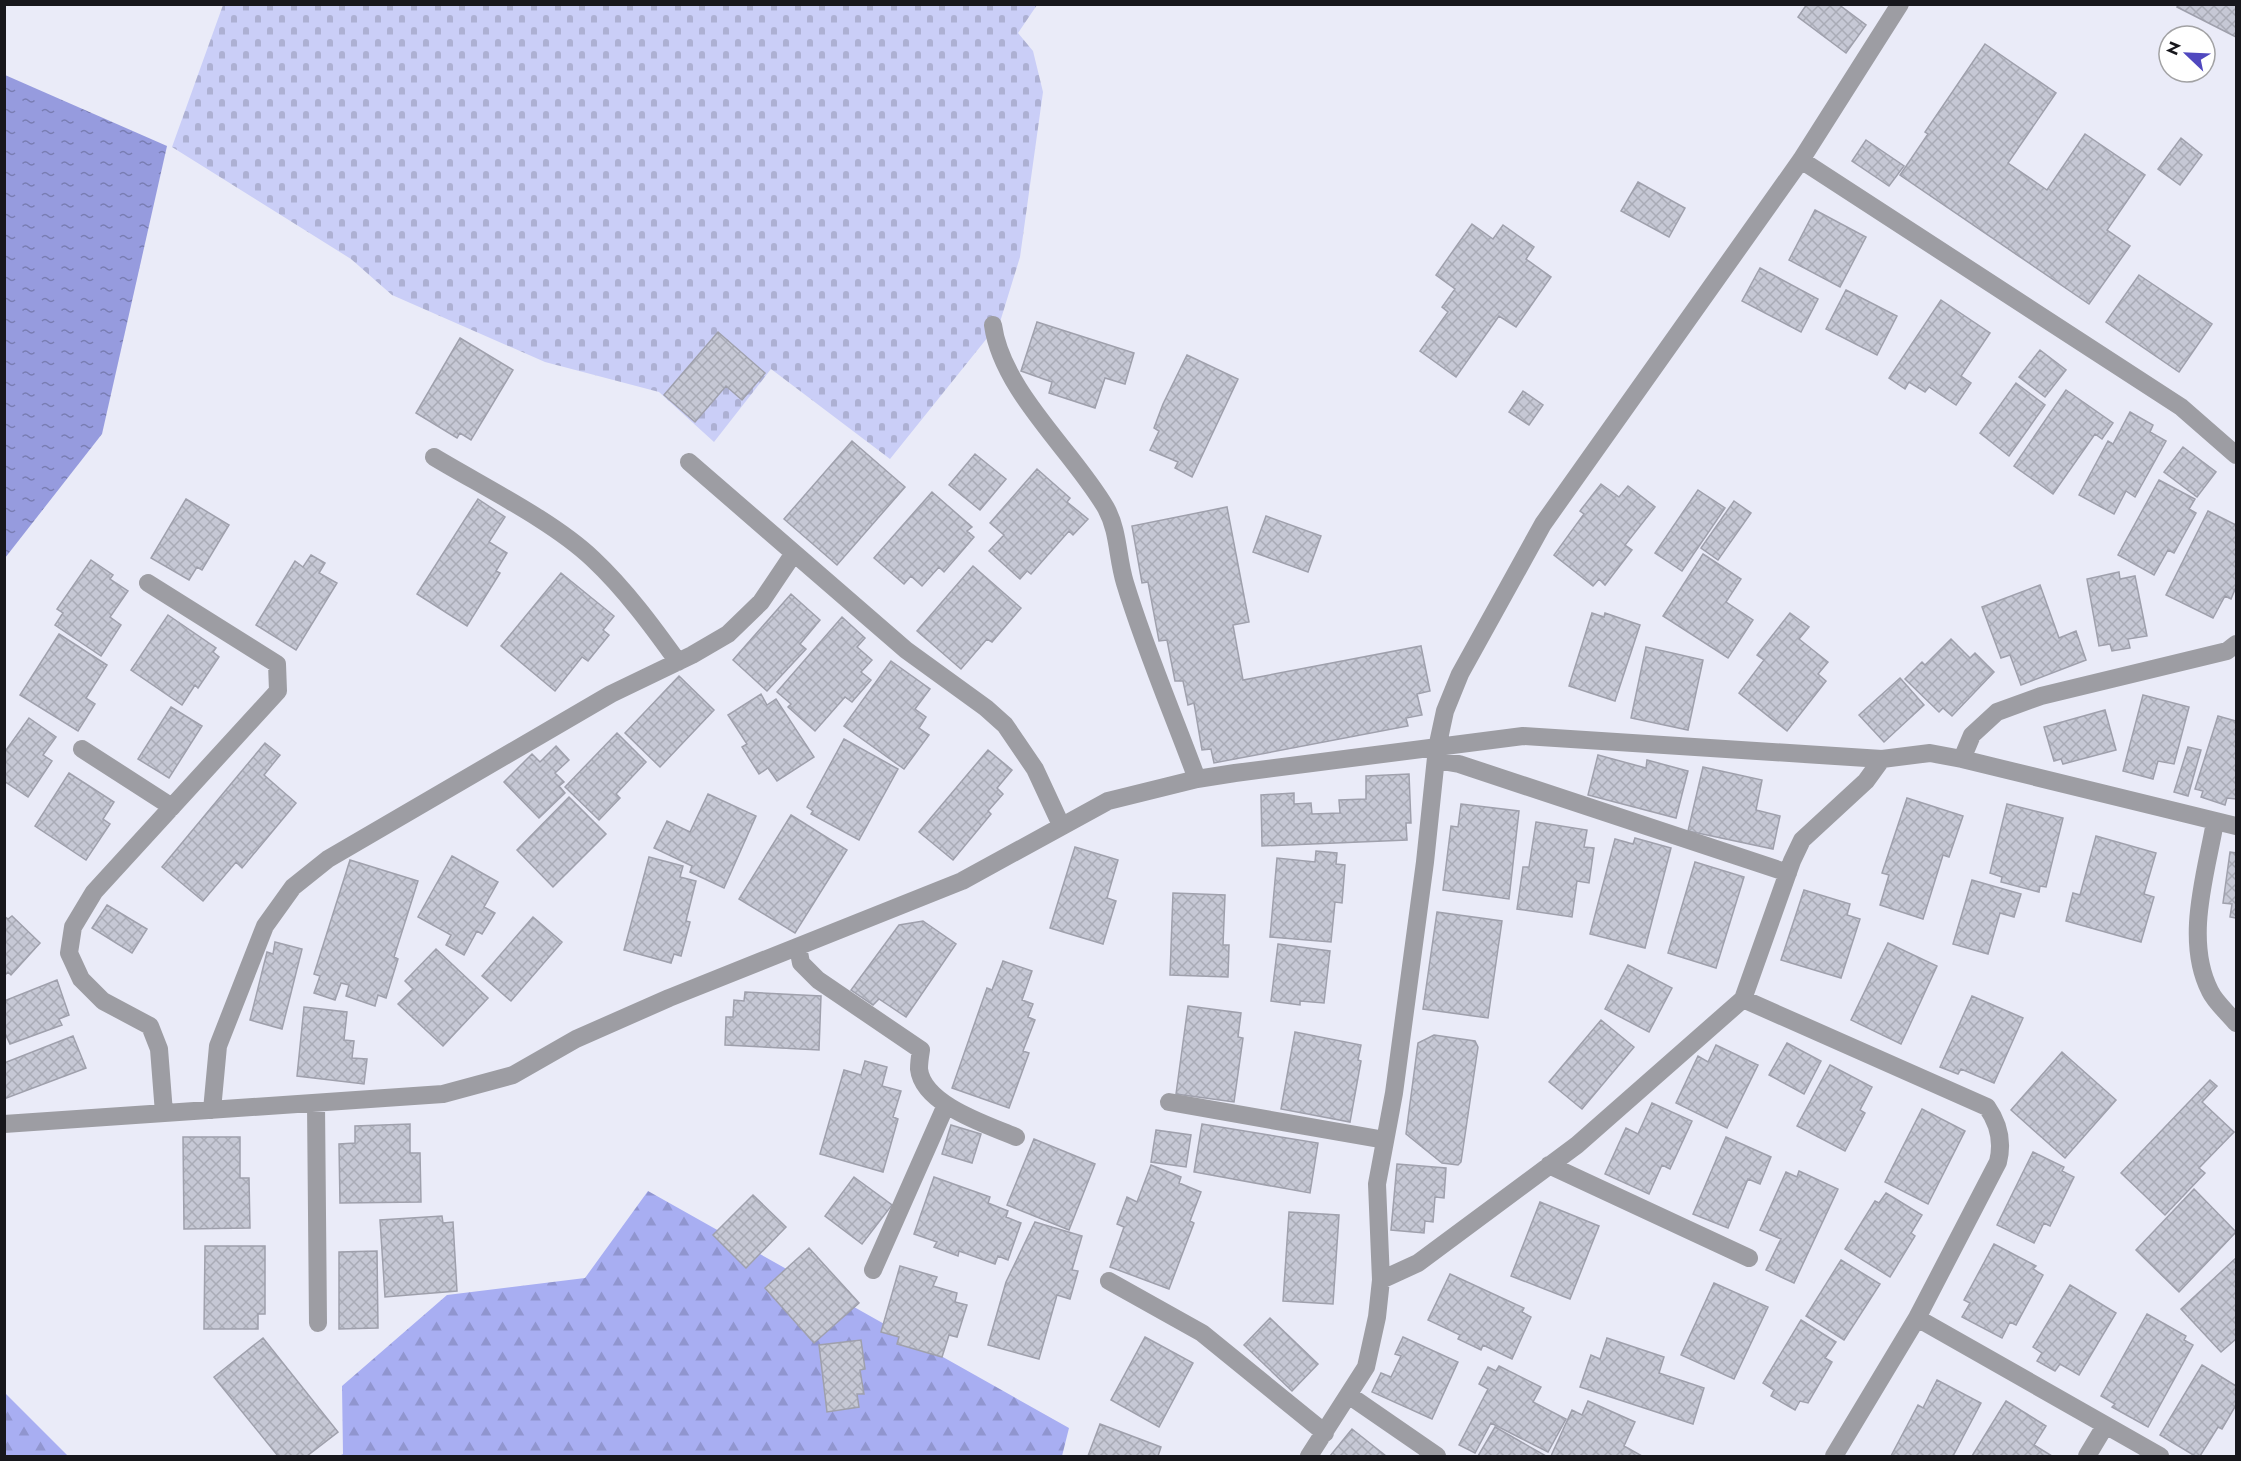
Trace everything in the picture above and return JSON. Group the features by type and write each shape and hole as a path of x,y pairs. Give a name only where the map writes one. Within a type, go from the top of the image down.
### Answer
{"street":[{"path":"1309,1456 1350,1396 1366,1367 1377,1317 1381,1280 1377,1184 1425,862 1436,754 1445,711 1460,674 1543,524 1801,160 1900,4"},
{"path":"1801,160 2181,407 2236,454"},
{"path":"993,325 999,354 1035,410 1106,508 1117,532 1124,580 1197,779"},
{"path":"434,457 552,528 593,558 652,625 678,662"},
{"path":"689,462 906,650 987,708 1005,726 1035,769 1061,825"},
{"path":"212,1110 218,1046 265,926 292,887 328,859 611,694 678,662 728,634 761,602 794,554"},
{"path":"148,583 277,664 278,691 94,892 73,927 69,953 81,979 103,1001 150,1026 159,1049 164,1113"},
{"path":"1962,759 1972,735 1997,712 2041,696 2228,651 2236,644"},
{"path":"4,1124 443,1094 513,1075 576,1039 669,998 962,881 1108,801 1197,779 1436,754 1523,736 1882,759 1930,753 2156,804 2236,826"},
{"path":"82,749 172,807"},
{"path":"1436,754 1459,764 1788,873"},
{"path":"1381,1280 1418,1263 1577,1145 1743,999 1802,840 1866,781 1882,759"},
{"path":"2215,822 2200,908 2200,965 2210,992 2236,1023"},
{"path":"798,947 801,963 818,980 921,1050 919,1070 925,1084 946,1105 1016,1137"},
{"path":"1743,999 1987,1107 1993,1115 2001,1148 1998,1162 1917,1318 1834,1456"},
{"path":"1169,1102 1385,1140"},
{"path":"316,1104 318,1323"},
{"path":"873,1270 946,1105"},
{"path":"1549,1166 1749,1258"},
{"path":"1109,1281 1202,1334 1325,1432"},
{"path":"1917,1318 2160,1456"},
{"path":"1350,1396 1437,1456"},
{"path":"2087,1456 2105,1426"}],"green space":[{"path":"223,5 1037,5 1018,33 1033,51 1043,92 1020,257 1000,322 890,459 771,369 714,442 659,392 545,362 392,295 351,259 172,147"},
{"path":"648,1191 1069,1428 1062,1456 339,1456 343,1454 342,1386 447,1295 585,1278"},
{"path":"5,1393 68,1456 5,1456"}],"water":[{"path":"5,75 167,146 102,434 5,558"}],"building":[{"path":"1807,4 1838,4 1866,25 1846,53 1798,17"},
{"path":"2178,4 2236,4 2236,37 2217,27 2217,24 2210,24 2177,7"},
{"path":"1985,44 2056,93 2008,163 2047,190 2085,134 2145,175 2107,230 2130,246 2089,304 1900,175 1928,134 1925,132"},
{"path":"2181,138 2202,155 2180,185 2158,169"},
{"path":"1866,140 1904,166 1889,186 1852,161"},
{"path":"1638,182 1685,208 1669,237 1621,211"},
{"path":"1815,210 1866,237 1840,287 1789,260"},
{"path":"1472,224 1493,239 1503,225 1534,247 1526,259 1551,277 1516,327 1499,316 1456,377 1420,351 1448,312 1442,307 1455,289 1436,275"},
{"path":"1760,268 1818,299 1801,332 1742,301"},
{"path":"2139,275 2212,324 2179,372 2106,322"},
{"path":"1846,290 1897,316 1877,355 1826,329"},
{"path":"1941,300 1990,333 1961,376 1971,383 1956,405 1929,387 1925,392 1909,382 1905,389 1889,378"},
{"path":"1037,322 1134,353 1125,384 1105,378 1095,408 1049,393 1052,382 1021,371"},
{"path":"718,332 765,373 742,400 726,386 695,422 664,395"},
{"path":"460,338 513,370 471,440 460,433 457,438 416,413"},
{"path":"2040,350 2066,370 2045,397 2019,377"},
{"path":"1187,355 1238,379 1192,477 1175,468 1178,462 1150,450 1159,431 1154,428 1163,404"},
{"path":"2016,383 2045,405 2009,456 1980,433"},
{"path":"2066,390 2113,423 2102,439 2095,434 2053,494 2014,466"},
{"path":"1523,391 1543,405 1529,425 1509,412"},
{"path":"2130,412 2153,425 2150,432 2166,441 2135,497 2126,491 2114,514 2079,495 2108,441 2113,444"},
{"path":"852,441 905,487 837,565 784,519"},
{"path":"2183,447 2216,472 2197,497 2164,472"},
{"path":"975,454 1006,479 980,510 949,485"},
{"path":"1037,469 1070,498 1067,502 1088,519 1073,535 1069,531 1031,574 1027,571 1020,579 989,551 1004,535 990,523"},
{"path":"2159,480 2195,499 2189,509 2196,513 2174,553 2168,550 2154,575 2118,555"},
{"path":"1601,484 1619,497 1628,486 1655,507 1625,545 1632,550 1605,585 1599,579 1593,586 1554,555 1584,514 1580,511"},
{"path":"1698,490 1725,508 1682,571 1655,553"},
{"path":"932,492 972,527 967,531 974,537 944,572 939,567 922,586 911,576 904,584 874,558"},
{"path":"186,499 229,525 202,570 197,567 189,580 151,558"},
{"path":"478,499 505,517 489,542 507,553 496,571 500,573 467,626 417,594"},
{"path":"1734,501 1751,513 1718,560 1701,548"},
{"path":"1227,507 1249,622 1233,625 1243,680 1421,646 1430,691 1417,694 1422,715 1406,718 1408,726 1214,763 1211,749 1202,750 1194,703 1188,705 1183,681 1175,681 1167,640 1159,641 1148,582 1142,583 1132,526"},
{"path":"2208,511 2236,525 2236,587 2231,599 2225,596 2213,618 2166,595"},
{"path":"1266,516 1321,536 1308,572 1253,552"},
{"path":"1703,554 1741,579 1726,602 1753,620 1728,658 1663,616"},
{"path":"311,555 325,563 319,573 337,583 296,650 256,625 295,561 303,567"},
{"path":"91,560 113,575 110,579 128,591 110,617 121,625 101,656 55,625 63,613 57,609"},
{"path":"973,566 1021,608 992,642 987,639 961,669 917,631"},
{"path":"2119,572 2120,579 2135,576 2147,636 2128,639 2130,648 2112,651 2110,644 2099,646 2087,579"},
{"path":"561,573 614,616 603,630 609,635 588,661 582,657 555,691 501,646"},
{"path":"2040,585 2059,638 2076,631 2086,660 2021,685 2010,655 2001,658 1982,607"},
{"path":"791,594 820,620 800,644 806,649 767,691 733,660"},
{"path":"1592,613 1604,617 1605,613 1640,625 1615,701 1569,686"},
{"path":"1790,613 1809,627 1799,639 1828,662 1818,674 1826,681 1787,731 1739,693 1764,660 1757,655"},
{"path":"168,615 216,648 213,652 219,657 198,688 195,685 182,705 131,670"},
{"path":"842,617 865,638 857,647 872,660 861,672 871,680 852,702 845,697 815,731 788,707 791,704 777,692"},
{"path":"59,634 107,665 86,698 95,704 78,731 20,695"},
{"path":"1951,639 1970,658 1975,653 1994,672 1952,716 1943,708 1939,712 1905,679 1922,662 1925,665"},
{"path":"1646,647 1703,660 1688,730 1631,718"},
{"path":"891,661 930,689 915,709 926,717 919,728 929,735 904,769 844,726"},
{"path":"679,676 714,710 660,767 625,733"},
{"path":"1900,678 1924,705 1884,742 1859,715"},
{"path":"761,694 767,705 776,699 814,757 777,781 768,768 759,774 742,747 747,744 728,715"},
{"path":"2143,695 2189,707 2174,764 2158,761 2153,779 2123,771"},
{"path":"171,707 202,726 169,778 138,759"},
{"path":"2105,710 2116,750 2063,764 2061,759 2054,761 2044,727"},
{"path":"2218,716 2236,721 2236,799 2227,798 2225,805 2201,797 2203,791 2195,789"},
{"path":"29,718 56,737 43,755 52,761 28,797 4,781 4,753"},
{"path":"617,733 646,762 616,794 620,798 599,820 565,787"},
{"path":"844,739 898,769 859,840 811,814 813,811 807,807"},
{"path":"265,743 280,755 264,775 296,803 242,868 236,862 203,901 162,867"},
{"path":"556,746 569,760 555,773 564,782 559,786 565,793 539,818 504,782 532,754 540,762"},
{"path":"2188,747 2201,750 2188,796 2174,792"},
{"path":"988,750 1012,770 997,788 1003,794 988,811 991,814 953,860 919,832"},
{"path":"1598,755 1646,768 1647,760 1688,771 1676,818 1588,795"},
{"path":"1703,767 1762,780 1756,810 1780,816 1773,849 1688,831"},
{"path":"69,773 114,802 103,819 110,824 86,860 35,826"},
{"path":"1409,774 1411,823 1406,823 1407,840 1262,846 1261,795 1294,793 1294,804 1311,803 1312,814 1340,813 1339,800 1366,799 1366,776"},
{"path":"708,794 756,816 724,888 690,872 692,866 654,848 667,821 690,832"},
{"path":"569,797 606,834 553,887 517,850"},
{"path":"1907,798 1963,816 1949,857 1943,855 1923,919 1880,905 1889,875 1882,873"},
{"path":"1461,804 1519,811 1509,899 1443,890 1451,826 1458,827"},
{"path":"2007,804 2063,818 2046,887 2040,886 2039,892 2001,882 2002,877 1990,873"},
{"path":"791,815 847,850 795,933 739,899"},
{"path":"1536,822 1587,830 1584,847 1594,848 1589,883 1577,881 1572,917 1517,909 1523,867 1529,867"},
{"path":"2096,836 2156,853 2144,894 2154,897 2141,942 2066,921 2073,893 2080,895"},
{"path":"1635,838 1671,848 1645,948 1590,934 1615,839 1633,844"},
{"path":"1075,847 1118,860 1107,898 1116,901 1103,944 1050,928"},
{"path":"1316,851 1337,853 1336,864 1345,865 1342,903 1335,902 1331,942 1270,937 1277,858 1315,862"},
{"path":"2230,852 2236,853 2236,918 2230,917 2232,904 2223,903"},
{"path":"452,856 498,882 484,907 495,913 482,934 477,931 464,955 446,945 451,935 418,917"},
{"path":"649,857 683,866 680,877 696,881 686,921 690,922 681,956 674,954 671,963 624,950"},
{"path":"350,860 418,881 394,957 398,959 386,998 378,995 375,1006 346,996 349,985 341,983 335,1000 314,993 320,976 314,974"},
{"path":"1695,862 1744,877 1716,968 1668,953"},
{"path":"1972,880 2021,894 2014,917 2000,913 1988,954 1953,944"},
{"path":"1804,890 1850,904 1847,915 1860,919 1841,978 1781,960"},
{"path":"1173,893 1225,895 1223,945 1229,945 1228,977 1170,975"},
{"path":"107,905 147,929 132,953 92,928"},
{"path":"1437,912 1502,921 1488,1018 1423,1009"},
{"path":"4,916 8,919 12,916 40,943 11,975 8,972 4,976"},
{"path":"533,917 562,942 511,1001 482,976"},
{"path":"923,921 956,944 906,1017 879,999 873,1005 851,990 899,925"},
{"path":"275,942 302,949 282,1029 250,1020 267,952 273,954"},
{"path":"1888,943 1937,966 1901,1044 1851,1020"},
{"path":"1278,944 1330,951 1324,1003 1300,1001 1300,1005 1271,1001"},
{"path":"436,949 488,998 443,1046 398,1004 413,989 405,981"},
{"path":"1003,961 1032,971 1022,1000 1033,1004 1028,1017 1035,1020 1023,1051 1029,1053 1009,1108 952,1088 987,988 992,990"},
{"path":"1628,965 1672,988 1649,1032 1605,1009"},
{"path":"57,980 69,1015 59,1019 62,1025 10,1044 4,1031 4,1001"},
{"path":"745,992 821,996 819,1050 725,1045 726,1017 733,1017 734,1000 744,1001"},
{"path":"1972,996 2023,1018 1994,1083 1961,1069 1958,1074 1940,1067"},
{"path":"1188,1006 1241,1013 1238,1037 1243,1038 1234,1102 1176,1094"},
{"path":"304,1007 347,1012 344,1040 354,1041 352,1058 367,1059 364,1084 297,1076"},
{"path":"1601,1020 1634,1047 1582,1109 1549,1082"},
{"path":"1295,1032 1361,1045 1358,1060 1361,1061 1350,1122 1281,1109"},
{"path":"1434,1035 1475,1041 1478,1047 1461,1162 1458,1165 1442,1163 1406,1134 1418,1043"},
{"path":"73,1036 86,1068 4,1099 4,1063"},
{"path":"1787,1043 1821,1061 1804,1094 1769,1075"},
{"path":"1716,1045 1758,1065 1727,1128 1676,1103 1698,1056 1708,1062"},
{"path":"2062,1052 2116,1100 2065,1158 2011,1110"},
{"path":"865,1061 887,1067 882,1086 901,1091 893,1117 898,1119 883,1172 820,1154 844,1070 861,1075"},
{"path":"1830,1065 1872,1087 1860,1110 1865,1113 1845,1151 1797,1126"},
{"path":"2210,1080 2217,1086 2202,1102 2234,1132 2199,1168 2205,1173 2165,1215 2121,1173"},
{"path":"1652,1103 1692,1121 1670,1169 1662,1165 1649,1194 1605,1174 1626,1128 1638,1134"},
{"path":"1922,1109 1965,1131 1928,1204 1885,1182"},
{"path":"410,1124 410,1153 420,1153 421,1202 340,1203 339,1144 355,1143 355,1126"},
{"path":"1202,1124 1318,1143 1310,1193 1194,1172"},
{"path":"951,1125 981,1134 972,1163 942,1154"},
{"path":"1156,1130 1191,1135 1186,1167 1151,1162"},
{"path":"183,1137 240,1137 240,1178 249,1178 250,1228 184,1229"},
{"path":"1726,1137 1771,1157 1760,1184 1748,1179 1728,1228 1693,1214"},
{"path":"1034,1139 1095,1164 1069,1230 1007,1205"},
{"path":"2033,1152 2064,1167 2062,1171 2074,1177 2050,1226 2044,1223 2034,1243 1997,1225"},
{"path":"1397,1164 1446,1168 1444,1198 1435,1197 1433,1222 1425,1221 1424,1233 1391,1230"},
{"path":"1151,1165 1181,1177 1179,1183 1201,1192 1190,1221 1194,1223 1169,1289 1110,1267 1124,1227 1117,1224 1127,1197 1137,1202"},
{"path":"1799,1171 1838,1189 1794,1283 1766,1270 1781,1239 1760,1230 1786,1172 1797,1177"},
{"path":"854,1177 892,1205 862,1244 825,1216"},
{"path":"934,1177 990,1197 988,1203 1008,1211 1006,1217 1021,1223 1008,1260 998,1256 995,1264 959,1251 958,1256 934,1247 937,1242 914,1234"},
{"path":"2194,1189 2236,1232 2179,1292 2136,1250"},
{"path":"1886,1193 1922,1215 1911,1233 1915,1236 1890,1277 1845,1249 1875,1201 1879,1203"},
{"path":"753,1195 786,1227 746,1268 713,1235"},
{"path":"1540,1202 1599,1226 1570,1299 1511,1276"},
{"path":"1289,1212 1339,1215 1333,1304 1283,1301"},
{"path":"442,1216 443,1223 453,1222 457,1291 385,1297 380,1220"},
{"path":"1035,1222 1082,1236 1072,1270 1078,1271 1070,1299 1057,1295 1039,1359 988,1345 1006,1282"},
{"path":"1994,1244 2036,1266 2033,1269 2043,1275 2016,1325 2010,1322 2002,1338 1962,1317 1970,1303 1964,1300"},
{"path":"205,1246 265,1246 265,1314 258,1314 258,1329 204,1329"},
{"path":"809,1248 859,1303 814,1343 765,1288"},
{"path":"377,1251 378,1328 339,1329 339,1252"},
{"path":"2236,1258 2236,1339 2221,1352 2181,1309"},
{"path":"1841,1260 1880,1284 1844,1340 1806,1316"},
{"path":"900,1266 937,1277 933,1286 957,1293 955,1302 967,1305 957,1337 949,1335 942,1357 897,1344 899,1337 881,1332"},
{"path":"1450,1274 1524,1308 1522,1312 1531,1317 1512,1359 1483,1345 1481,1350 1458,1339 1460,1335 1428,1320"},
{"path":"1714,1283 1768,1307 1734,1379 1681,1355"},
{"path":"2070,1285 2116,1313 2079,1375 2060,1364 2055,1371 2037,1361 2042,1353 2033,1347"},
{"path":"2147,1314 2186,1336 2184,1340 2193,1345 2148,1427 2112,1407 2115,1404 2101,1396"},
{"path":"1270,1318 1318,1364 1292,1391 1244,1345"},
{"path":"1801,1320 1836,1342 1825,1358 1832,1362 1808,1403 1800,1401 1795,1410 1771,1396 1774,1390 1763,1383"},
{"path":"1145,1337 1193,1363 1159,1427 1111,1400"},
{"path":"1403,1337 1458,1362 1432,1419 1372,1392 1381,1373 1391,1377 1401,1356 1395,1354"},
{"path":"263,1338 338,1432 307,1456 278,1456 214,1377"},
{"path":"1607,1338 1664,1357 1659,1373 1704,1388 1693,1424 1580,1387 1591,1355 1600,1359"},
{"path":"861,1340 865,1369 860,1370 864,1394 857,1394 859,1407 827,1412 819,1345"},
{"path":"2202,1365 2236,1386 2236,1405 2222,1429 2218,1427 2200,1456 2195,1456 2160,1435"},
{"path":"1499,1366 1541,1387 1533,1402 1566,1419 1548,1452 1491,1423 1475,1453 1459,1445 1488,1389 1479,1384 1488,1367 1496,1371"},
{"path":"1937,1380 1981,1403 1953,1456 1891,1456 1918,1405 1923,1408"},
{"path":"1588,1401 1635,1422 1624,1446 1642,1456 1551,1456 1572,1410 1582,1415"},
{"path":"2006,1401 2046,1426 2034,1445 2052,1456 1972,1456"},
{"path":"1100,1424 1161,1447 1158,1456 1088,1456"},
{"path":"1495,1427 1546,1456 1478,1456"},
{"path":"1352,1429 1386,1456 1330,1456"}]}
